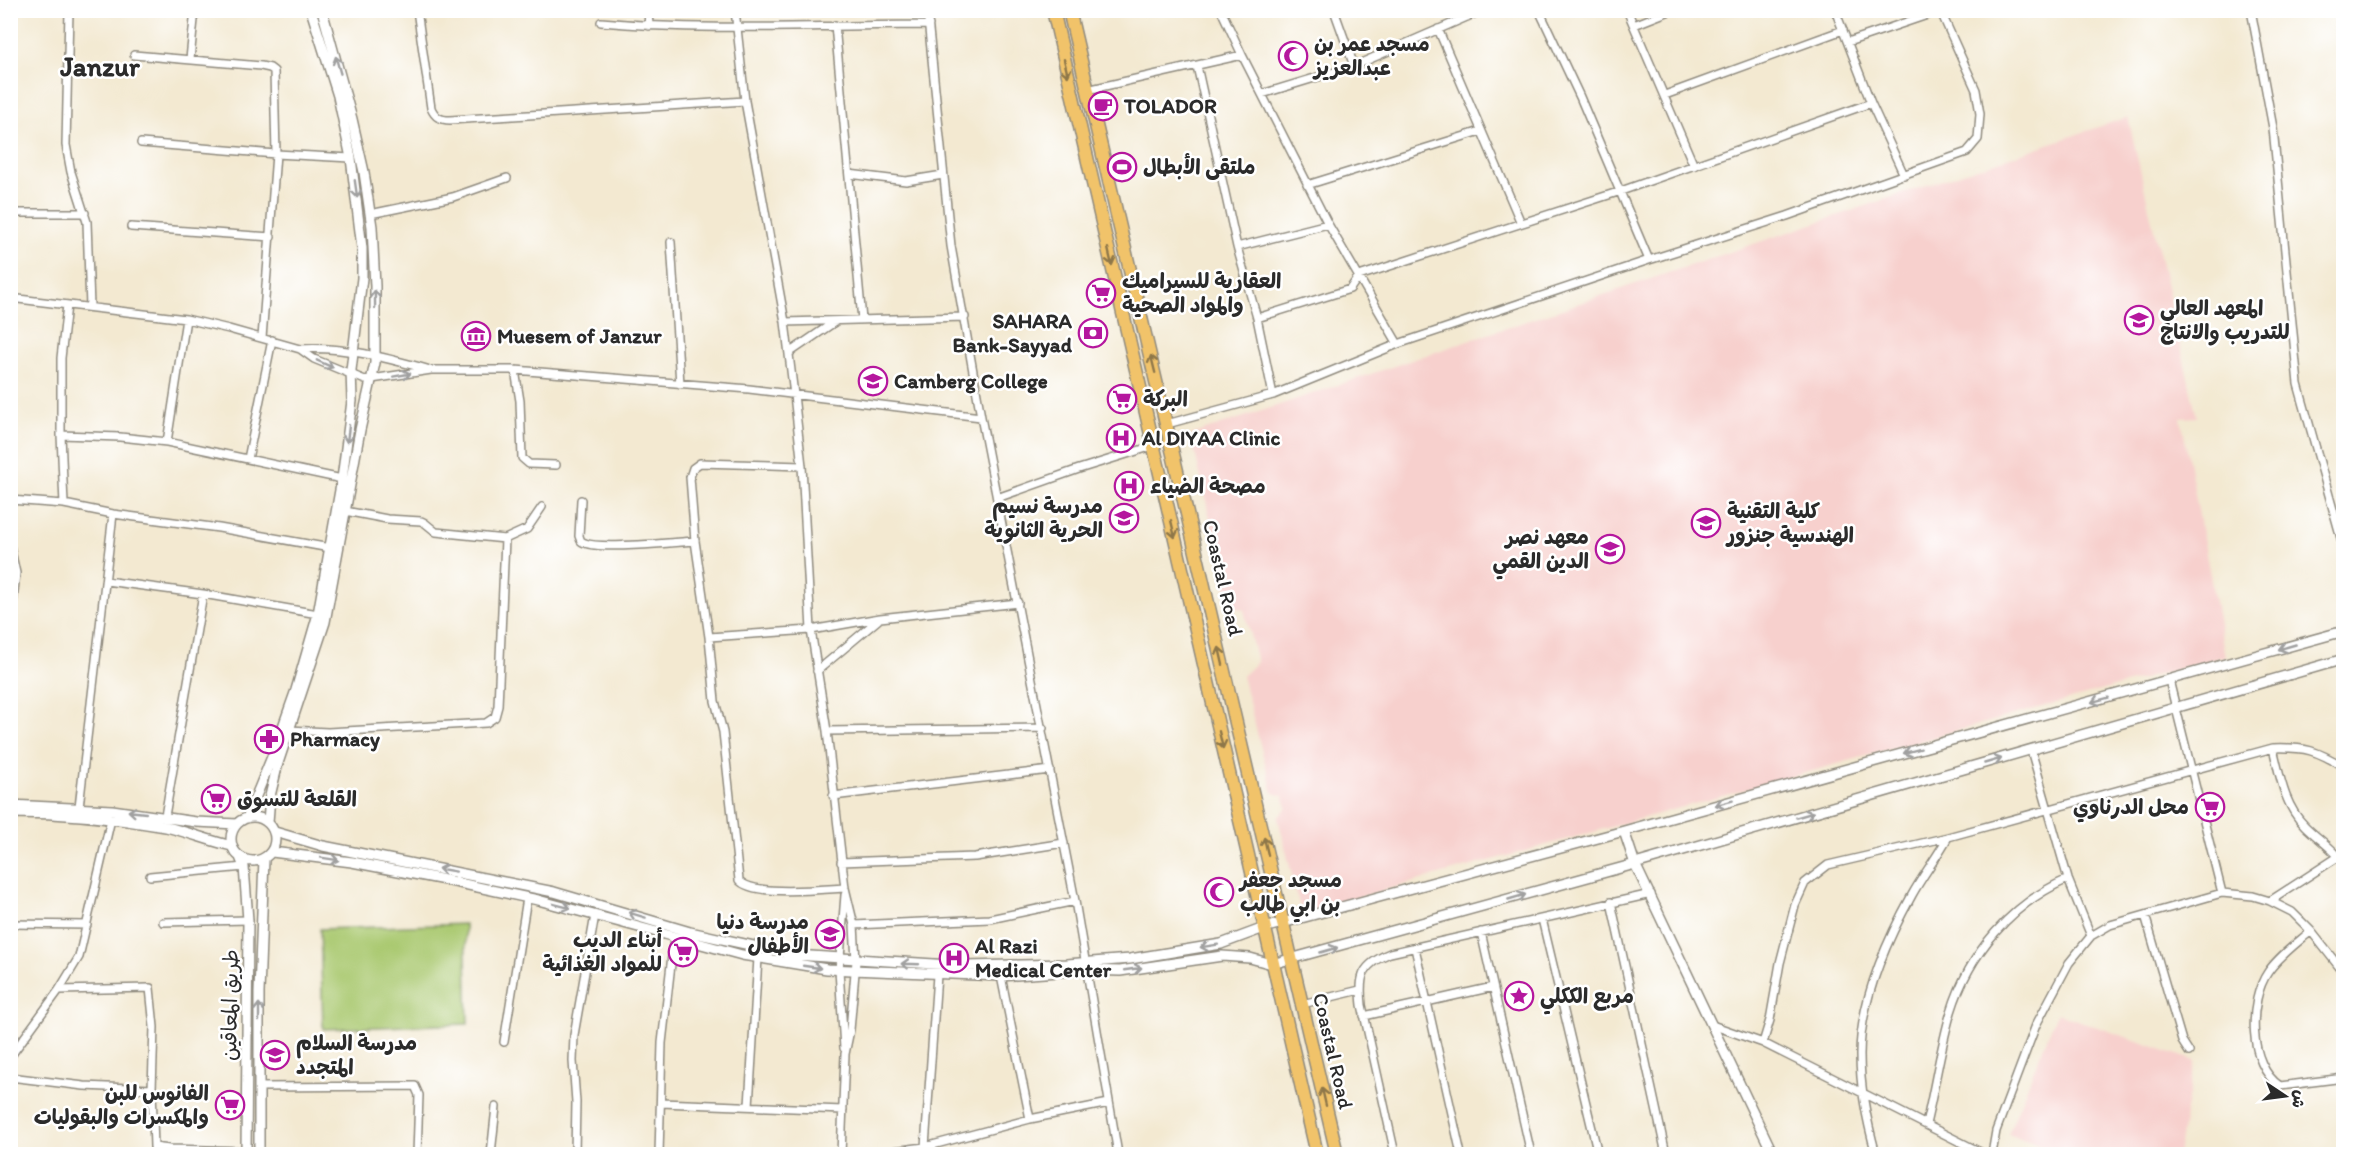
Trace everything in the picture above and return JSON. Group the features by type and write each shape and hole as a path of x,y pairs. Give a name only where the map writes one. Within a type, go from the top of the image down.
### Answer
{"highway":[{"name":"Coastal Road","path":"1053,10 1317,1155"},
{"name":"Coastal Road","path":"1069,10 1337,1155"}],"street":[{"path":"69,10 66,145 71,172 85,213 90,237 90,307"},
{"path":"190,59 195,10"},
{"path":"247,818 292,700 318,614 342,479 352,401 351,376 362,278 362,248 351,158 338,96 311,10"},
{"path":"268,822 270,796 325,622 375,357 375,286 370,214 364,172 322,10"},
{"path":"417,10 431,108 440,118 450,120 745,101"},
{"path":"648,10 649,26"},
{"path":"735,10 745,101 785,322 795,395 802,466 811,630 827,731 841,862 854,925 856,960 850,1030 845,1054"},
{"path":"927,10 951,246 981,417 1043,728 1118,1155"},
{"path":"1221,10 1307,185 1398,344"},
{"path":"1334,10 1354,66"},
{"path":"1262,94 1354,66 1483,10"},
{"path":"1539,10 1621,191 1649,260"},
{"path":"1627,10 1694,165"},
{"path":"1634,24 1672,10"},
{"path":"1835,10 1871,103 1904,175"},
{"path":"2251,10 2273,128 2298,384 2343,549"},
{"path":"1167,424 1273,395 1398,344 1787,216 1904,175 1967,152 1978,139 1980,114 1976,90 1940,11 1848,42"},
{"path":"601,22 738,29 835,25 929,25"},
{"path":"835,25 862,320"},
{"path":"1438,29 1521,223"},
{"path":"1665,95 1843,30"},
{"path":"134,55 270,68 274,71 276,154 262,338"},
{"path":"1087,90 1242,55"},
{"path":"1197,66 1273,395"},
{"path":"1257,318 1350,289 1359,276 1621,191 1871,103"},
{"path":"1307,185 1481,131"},
{"path":"141,143 351,158"},
{"path":"849,174 906,181 943,175"},
{"path":"370,214 453,197 507,178"},
{"path":"10,213 85,213"},
{"path":"1237,247 1328,224"},
{"path":"131,227 271,237"},
{"path":"671,242 680,384"},
{"path":"10,298 186,319 300,349 314,359 351,376 372,380 431,370 515,370 795,395 981,417"},
{"path":"64,504 61,358 67,305"},
{"path":"785,322 965,317"},
{"path":"166,442 186,319"},
{"path":"789,353 836,321"},
{"path":"248,459 272,340"},
{"path":"300,349 318,348 354,352 431,370"},
{"path":"515,370 520,401 522,458 529,464 556,465"},
{"path":"61,435 120,437 166,442 342,479"},
{"path":"997,498 1153,446"},
{"path":"802,466 696,464 690,477 695,541 709,637 715,702 723,732 739,880 747,887 762,889 845,889"},
{"path":"10,500 64,504 113,514 219,528 330,548"},
{"path":"581,500 579,536 586,544 622,545 695,541"},
{"path":"345,511 387,519 421,521 436,532 506,539 527,529 542,507"},
{"path":"79,807 113,514"},
{"path":"290,730 328,732 486,723 495,717 498,706 506,539"},
{"path":"10,546 13,573 10,630"},
{"path":"106,581 203,594 318,614"},
{"path":"165,816 203,594"},
{"path":"709,637 811,630 880,618 1018,603"},
{"path":"817,671 880,618"},
{"path":"272,852 352,862 527,898 758,958 839,970 1001,976 1086,966 1221,944 1264,928 1624,831 2343,631"},
{"path":"275,832 323,846 554,892 690,932 763,949 840,959 975,966 1086,966 1120,970 1222,956 1250,958 1272,964 1635,864 2343,659"},
{"path":"2169,680 2223,892"},
{"path":"827,731 1043,728"},
{"path":"1762,1043 1770,1020 1780,963 1795,905 1805,883 1828,865 1948,837 2273,748 2295,747 2320,752 2343,767"},
{"path":"2273,748 2281,783 2290,806 2304,825 2341,854 2343,863"},
{"path":"2031,750 2068,879 2091,936"},
{"path":"833,796 1050,770"},
{"path":"10,805 79,807 165,816 196,822 237,824 247,818 258,817 268,822 275,832 276,839 272,852 264,859 252,862 240,857 232,846 232,835 237,824"},
{"path":"10,813 111,819 168,828 232,846"},
{"path":"10,1057 59,990 79,957 111,819"},
{"path":"1624,831 1635,864 1773,1155"},
{"path":"1876,1155 1862,1095 1860,1053 1862,1027 1869,996 1883,956 1912,894 1948,837"},
{"path":"841,862 975,857 1064,843"},
{"path":"2270,901 2341,854"},
{"name":"طريق المعاقين","path":"240,857 244,867 248,920 246,1153"},
{"name":"طريق المعاقين","path":"259,1155 261,916 264,859"},
{"path":"150,876 244,867"},
{"path":"1926,1124 1952,1010 1977,956 2014,912 2045,889 2068,879"},
{"path":"842,1155 845,1054 839,970 845,889"},
{"path":"1992,1155 1996,1131 2036,1025 2069,963 2091,936 2110,925 2223,892 2253,896 2270,901 2292,912 2312,931 2343,973"},
{"path":"1395,1155 1364,1016 1359,983 1368,966 1390,953 1650,894"},
{"path":"504,1042 527,898"},
{"path":"854,925 990,919 1074,901"},
{"path":"1611,902 1666,1155"},
{"path":"575,1155 574,1035 595,915"},
{"path":"2145,915 2182,1041 2189,1052"},
{"path":"1542,919 1598,1155"},
{"path":"163,922 248,920"},
{"path":"10,924 87,925"},
{"path":"2312,931 2267,973 2254,1015 2254,1037 2259,1059 2272,1081 2280,1086 2287,1087 2343,1078"},
{"path":"1481,932 1531,1155"},
{"path":"659,1155 662,1042 674,938"},
{"path":"1415,948 1461,1155"},
{"path":"749,1106 758,958"},
{"path":"925,1147 937,975"},
{"path":"1001,976 1030,1119"},
{"path":"1364,1016 1493,987"},
{"path":"59,990 150,988 154,1027 152,1089 154,1151 169,1149 246,1153"},
{"path":"1302,1004 1360,990"},
{"path":"1712,1025 1762,1043 1984,1155"},
{"path":"10,1077 84,1086 152,1089"},
{"path":"259,1087 415,1086 419,1095 417,1155"},
{"path":"661,1103 843,1110"},
{"path":"869,1155 925,1147 1030,1119 1109,1103"},
{"path":"491,1155 496,1107"}],"shaded area":[{"name":"كلية التقنية الهندسية جنزور","path":"2128,117 2197,417 2181,418 2225,656 1313,910 1300,908 1278,818 1287,807 1283,796 1273,793 1242,676 1257,662 1244,610 1230,605 1191,435"},
{"path":"2057,1013 2195,1061 2178,1154 2043,1154 2040,1145 2008,1134"}],"green space":[{"path":"465,924 468,1024 323,1029 320,929"}],"place":[{"name":"مسجد عمر بن عبدالعزيز","path":"1293,56"},
{"name":"TOLADOR","path":"1103,106"},
{"name":"ملتقى الأبطال","path":"1122,167"},
{"name":"العقارية للسيراميك والمواد الصحية","path":"1101,293"},
{"name":"المعهد العالي للتدريب والانتاج","path":"2139,320"},
{"name":"SAHARA Bank-Sayyad","path":"1093,333"},
{"name":"Muesem of Janzur","path":"476,336"},
{"name":"Camberg College","path":"873,381"},
{"name":"البركة","path":"1122,399"},
{"name":"Al DIYAA Clinic","path":"1121,438"},
{"name":"مصحة الضياء","path":"1129,486"},
{"name":"مدرسة نسيم الحرية الثانوية","path":"1124,518"},
{"name":"كلية التقنية الهندسية جنزور","path":"1706,523"},
{"name":"معهد نصر الدين القمي","path":"1610,549"},
{"name":"Pharmacy","path":"269,739"},
{"name":"القلعة للتسوق","path":"216,799"},
{"name":"محل الدرناوي","path":"2210,807"},
{"name":"مسجد جعفر بن ابي طالب","path":"1219,892"},
{"name":"مدرسة دنيا الأطفال","path":"830,934"},
{"name":"أبناء الديب للمواد الغذائية","path":"683,952"},
{"name":"Al Razi Medical Center","path":"954,958"},
{"name":"مربع الككلي","path":"1519,996"},
{"name":"مدرسة السلام المتجدد","path":"275,1055"},
{"name":"الفانوس للبن والمكسرات والبقوليات","path":"230,1105"}],"district":[{"name":"Janzur","path":"100,67"}]}
